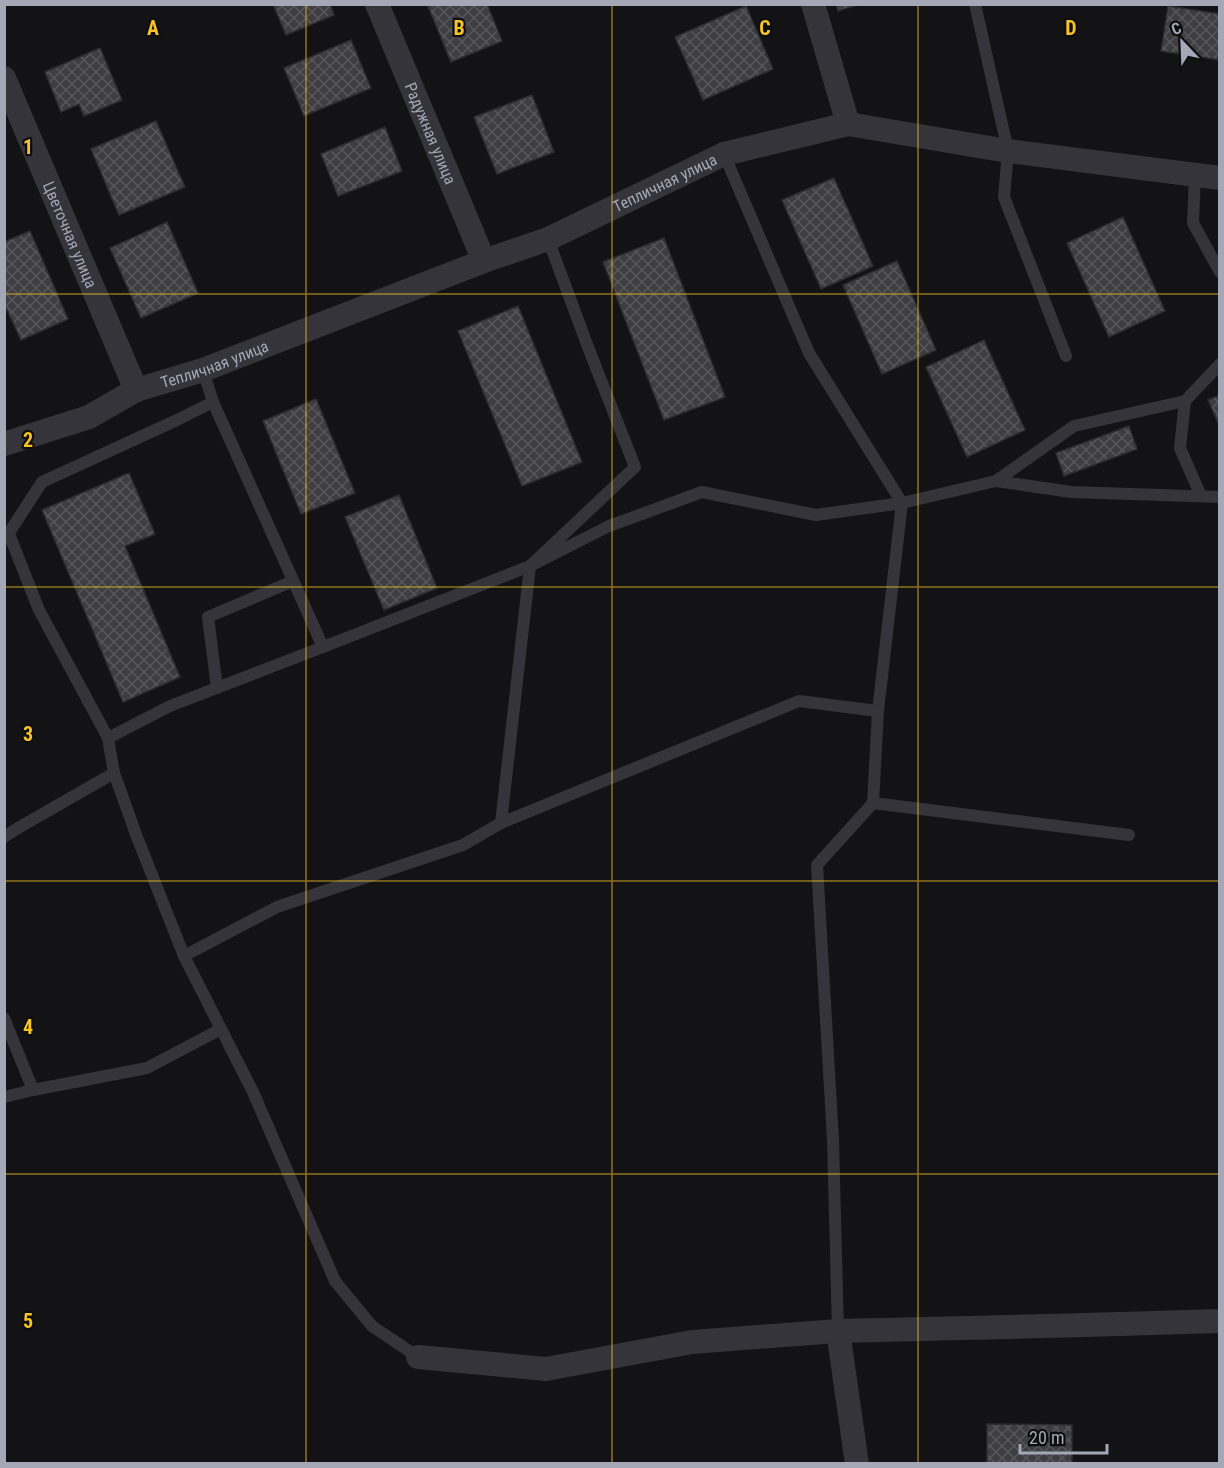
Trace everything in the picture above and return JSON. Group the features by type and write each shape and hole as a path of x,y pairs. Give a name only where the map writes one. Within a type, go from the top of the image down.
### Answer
{"street":[{"name":"Радужная улица","path":"377,4 484,261"},
{"path":"813,4 848,124"},
{"name":"Цветочная улица","path":"4,78 136,390"},
{"name":"Тепличная улица","path":"4,444 89,417 136,390 203,370 484,261 548,239 724,154 848,124 1008,151 1220,178"},
{"path":"418,1357 546,1369 692,1342 838,1331 1220,1321"},
{"path":"838,1331 857,1464"}],"lane":[{"path":"975,4 1008,151 1004,197 1066,356"},
{"path":"724,154 809,353 902,503 878,711 873,803 818,865 833,1140 838,1331"},
{"path":"1195,175 1193,223 1220,272"},
{"path":"501,823 530,566 634,467 548,239"},
{"path":"996,481 1074,426 1185,401 1220,364"},
{"path":"203,370 213,402 323,648"},
{"path":"1185,401 1180,448 1201,496"},
{"path":"213,402 42,482 7,536 39,610 108,738 114,773 184,956 253,1092 335,1281 372,1326 418,1357"},
{"path":"108,738 170,706 530,566 609,526 702,492 816,515 902,503 996,481 1071,492 1220,496"},
{"path":"217,688 208,617 294,581"},
{"path":"184,956 278,907 463,846 501,823 799,701 878,711"},
{"path":"4,837 114,773"},
{"path":"873,803 1129,835"},
{"path":"4,1018 33,1090"},
{"path":"4,1097 147,1068 221,1029"}],"building":[{"path":"273,4 330,4 334,15 286,35"},
{"path":"431,4 487,4 502,41 451,62 428,6"},
{"path":"836,4 860,4 838,11"},
{"path":"746,6 773,69 703,100 675,37"},
{"path":"1168,6 1220,14 1220,60 1161,51"},
{"path":"351,40 371,88 304,116 284,68"},
{"path":"100,48 122,100 84,116 79,104 61,112 45,72"},
{"path":"532,95 554,152 497,174 474,117"},
{"path":"156,121 185,187 119,215 91,149"},
{"path":"385,127 402,171 338,196 321,154"},
{"path":"834,178 873,266 821,289 782,200"},
{"path":"1123,217 1165,311 1109,337 1067,243"},
{"path":"167,222 198,293 141,318 110,248"},
{"path":"30,231 68,319 21,340 4,303 4,242"},
{"path":"664,238 725,397 664,420 603,262"},
{"path":"897,261 936,350 882,374 843,285"},
{"path":"518,306 582,462 522,486 458,331"},
{"path":"984,340 1025,430 967,457 926,367"},
{"path":"1220,395 1220,427 1208,400"},
{"path":"316,399 355,493 301,514 263,421"},
{"path":"1129,426 1137,449 1064,476 1056,453"},
{"path":"129,473 155,534 125,546 180,677 123,702 42,510"},
{"path":"399,495 437,588 384,610 345,517"},
{"path":"987,1424 1072,1425 1072,1464 987,1464"}]}
